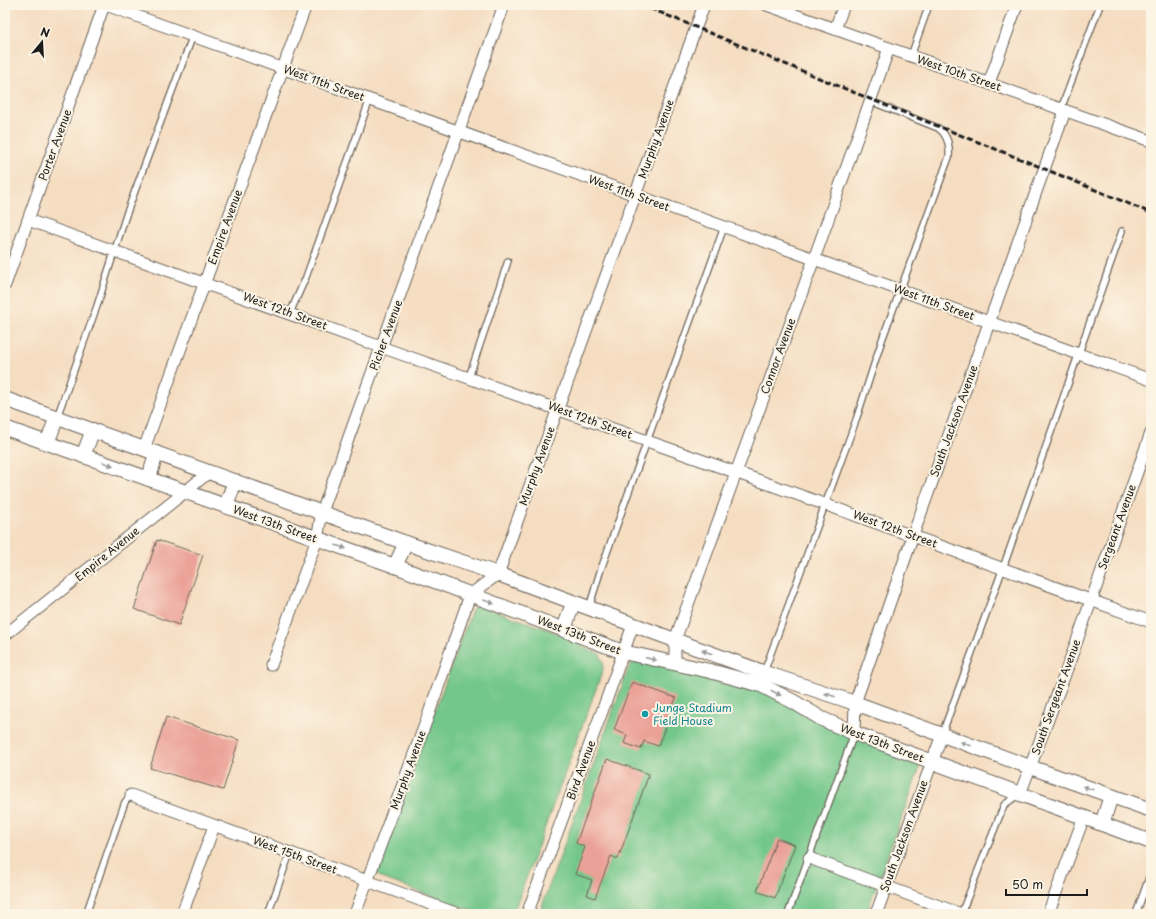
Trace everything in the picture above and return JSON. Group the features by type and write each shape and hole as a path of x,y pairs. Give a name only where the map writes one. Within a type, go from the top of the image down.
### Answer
{"street":[{"name":"West 11th Street","path":"105,5 193,35 1151,380"},
{"name":"Porter Avenue","path":"5,285 105,5"},
{"name":"Empire Avenue","path":"150,451 205,283 306,5"},
{"name":"Picher Avenue","path":"271,665 317,539 322,512 504,5"},
{"name":"Murphy Avenue","path":"498,574 704,5"},
{"name":"West 10th Street","path":"767,5 1151,141"},
{"path":"835,29 844,5"},
{"path":"989,83 1017,5"},
{"name":"Connor Avenue","path":"675,664 675,640 814,259 888,48"},
{"name":"South Jackson Avenue","path":"854,733 855,703 990,322 1063,110"},
{"name":"West 12th Street","path":"28,220 1091,599 1151,622"},
{"path":"5,398 1151,810"},
{"path":"47,443 57,417"},
{"name":"West 13th Street","path":"5,428 395,566 623,652 710,671 761,686 794,702 822,719 854,733 1151,842"},
{"path":"83,456 93,430"},
{"name":"Sergeant Avenue","path":"1091,599 1151,433"},
{"path":"149,478 150,451"},
{"name":"Empire Avenue","path":"5,635 186,492 209,472"},
{"path":"226,506 234,481"},
{"path":"395,566 406,543"},
{"path":"470,595 498,574"},
{"name":"Murphy Avenue","path":"354,914 427,719 470,595"},
{"name":"South Sergeant Avenue","path":"1020,794 1091,599"},
{"path":"564,629 573,602"},
{"name":"Bird Avenue","path":"527,914 633,625"},
{"name":"South Jackson Avenue","path":"876,914 942,735"},
{"name":"West 15th Street","path":"131,795 367,881 441,911 458,914"},
{"path":"1102,824 1111,796"},
{"path":"1048,914 1084,817"},
{"path":"182,914 214,826"},
{"path":"809,858 961,914"}],"lane":[{"path":"910,56 929,5"},
{"path":"1063,110 1100,5"},
{"path":"57,417 115,251 126,215 193,35"},
{"path":"290,314 306,277 370,99"},
{"path":"764,672 856,420 900,290 947,164 950,150 944,133 938,128 870,101"},
{"path":"589,608 600,572 724,227"},
{"path":"942,735 1003,568 1122,231"},
{"path":"469,377 508,261"},
{"path":"788,914 854,733"},
{"path":"961,914 1004,805 1020,794"},
{"path":"86,914 124,802 131,795"},
{"path":"268,914 290,853"},
{"path":"1136,914 1151,872"}],"green space":[{"path":"476,605 577,640 586,649 600,654 603,662 603,670 513,914 481,914 382,878 378,875 377,871 472,610"},
{"path":"639,662 741,681 918,763 919,770 866,914 539,914 629,667 631,664"}],"building":[{"path":"157,540 203,555 179,625 134,609"},
{"name":"Junge Stadium Field House","path":"632,682 676,698 658,746 644,741 641,749 624,743 627,735 614,730"},
{"path":"166,717 239,740 223,790 150,768"},
{"path":"607,759 649,774 618,859 611,856 595,898 587,895 592,880 575,874 585,847 576,843"},
{"path":"777,838 795,845 775,898 757,891"}],"railway":[{"path":"642,5 1151,213"}],"place":[{"name":"Junge Stadium Field House","path":"645,714"}]}
